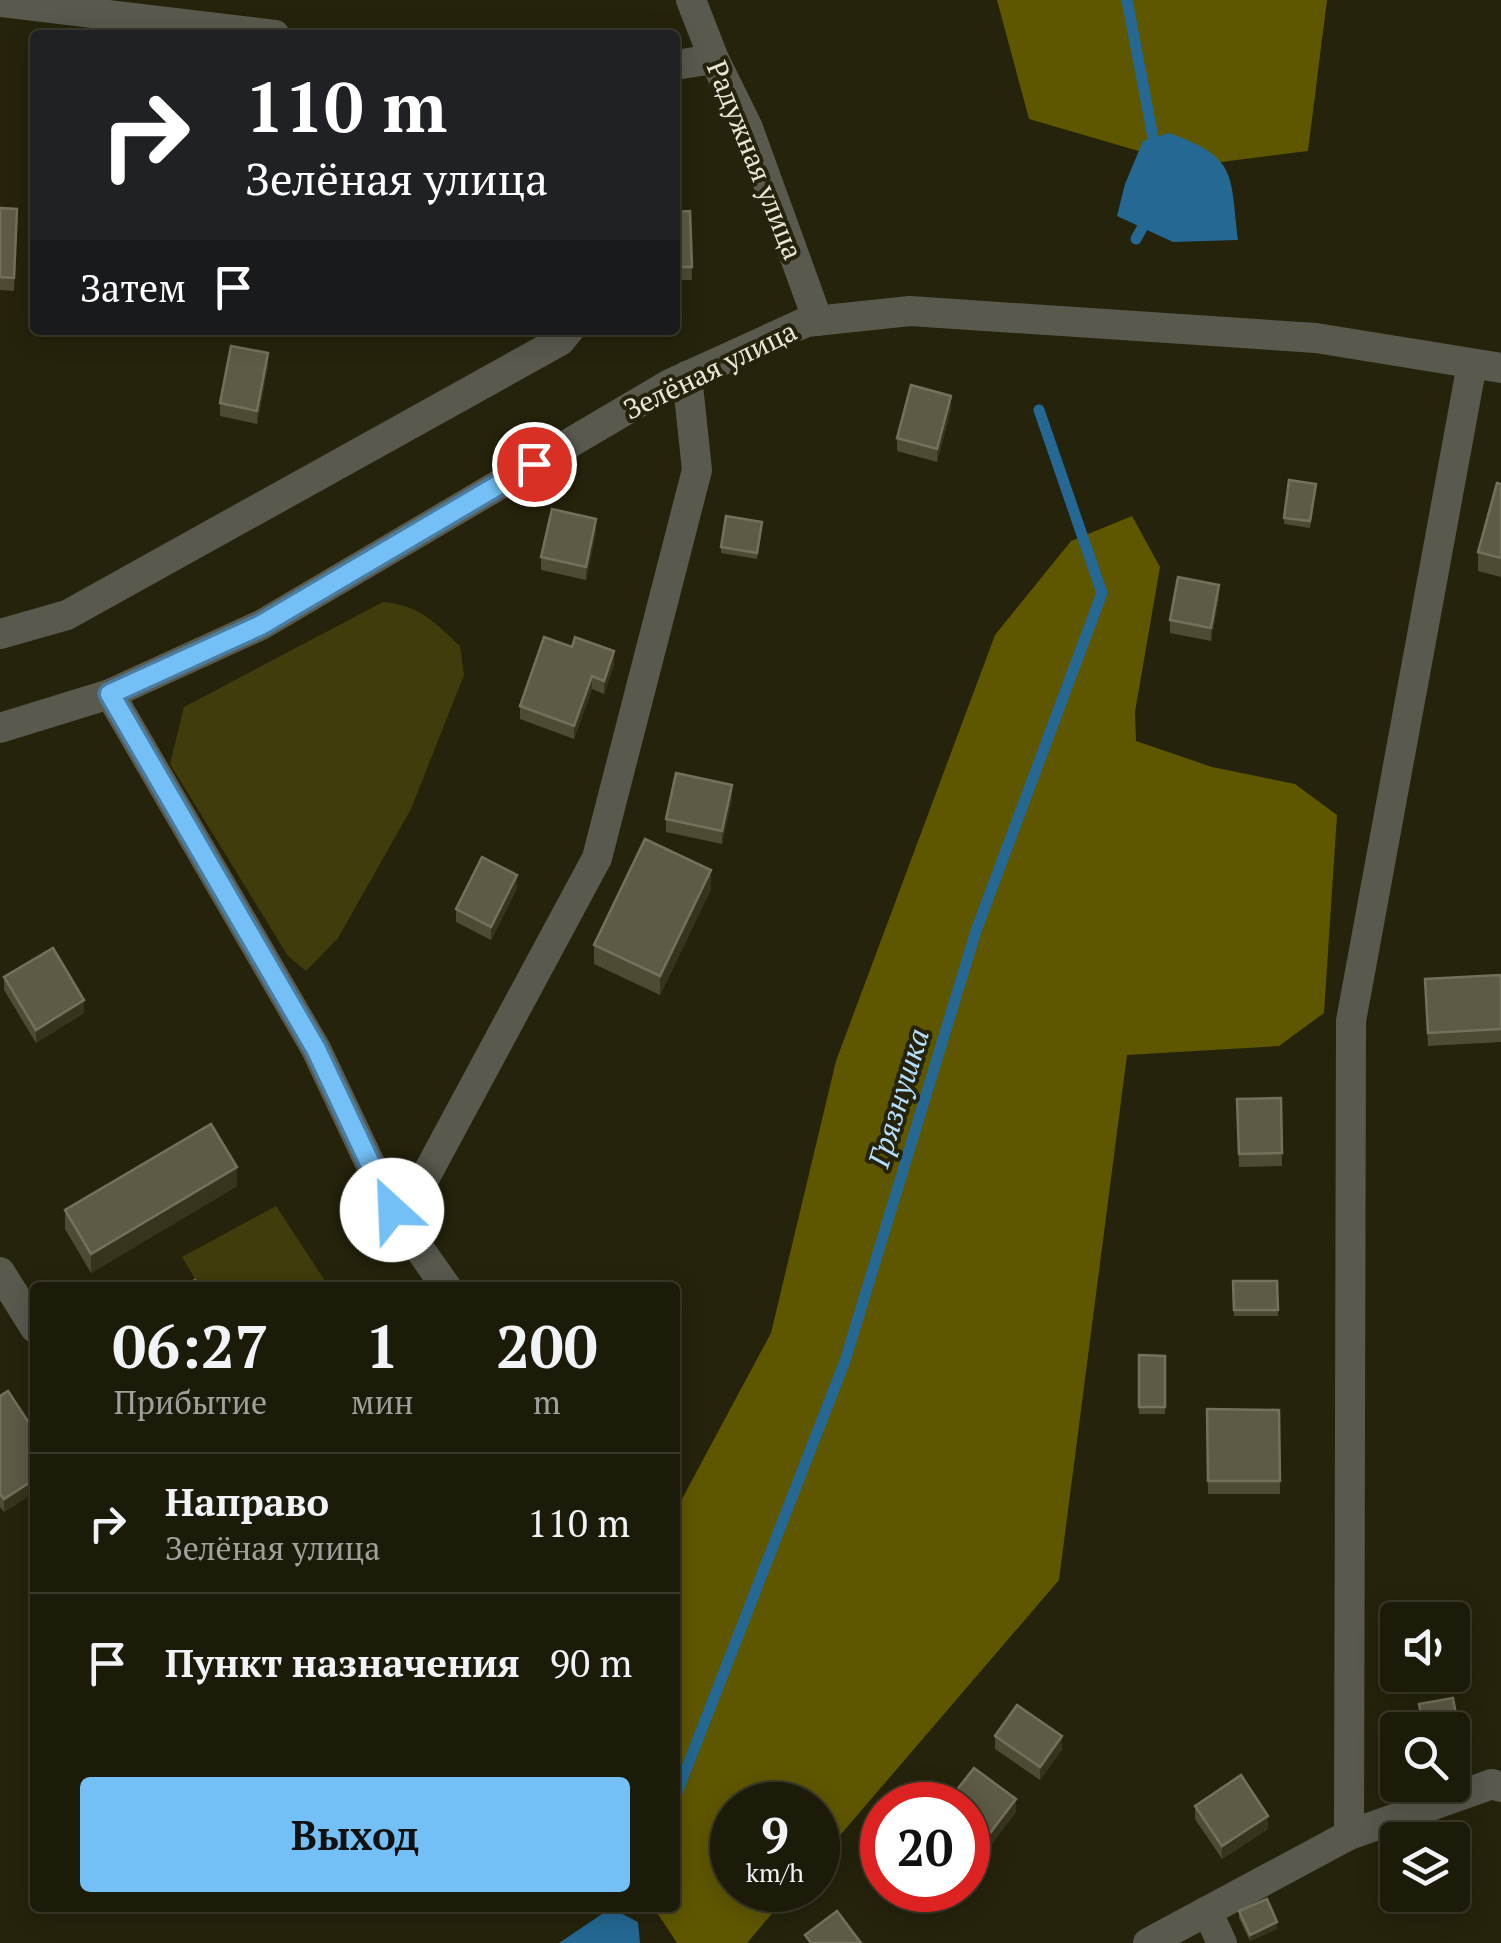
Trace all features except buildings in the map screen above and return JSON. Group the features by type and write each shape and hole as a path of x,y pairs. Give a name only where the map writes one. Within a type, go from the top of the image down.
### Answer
{"street":[{"name":"Радужная улица","path":"690,0 748,128 818,321"},
{"path":"0,2 233,30"},
{"path":"680,64 714,59"},
{"name":"Зелёная улица","path":"0,728 110,694 261,625 687,376 806,322 910,311 1316,338 1487,366"},
{"path":"0,634 68,616 565,335"},
{"path":"1349,1835 1351,1021 1487,366"},
{"path":"400,1222 598,858 697,470 687,376"},
{"path":"110,694 316,1049 400,1222 443,1282"},
{"path":"0,1272 30,1320"},
{"path":"1148,1943 1349,1835 1492,1784 1501,1787"},
{"path":"1207,1911 1222,1943"}],"shaded area":[{"path":"997,0 1327,0 1308,151 1190,166 1029,119"},
{"path":"1132,516 1160,567 1135,712 1136,741 1212,767 1295,784 1337,815 1324,1013 1279,1046 1127,1055 1059,1580 886,1782 860,1782 860,1812 840,1835 840,1782 710,1782 710,1912 773,1912 747,1943 677,1943 657,1912 680,1912 680,1503 771,1333 836,1061 995,635 1071,541"},
{"path":"383,602 417,611 442,629 460,646 464,675 411,809 338,938 306,971 288,956 170,764 184,707"},
{"path":"276,1206 326,1282 197,1282 182,1257"}],"water":[{"path":"1169,133 1219,160 1231,183 1238,240 1173,242 1117,216 1143,141"},
{"path":"605,1912 619,1912 638,1922 640,1943 559,1943"}],"waterway":[{"name":"Грязнушка","path":"1127,0 1156,153"},
{"name":"Грязнушка","path":"1136,239 1148,217"},
{"name":"Грязнушка","path":"680,1785 845,1361 976,931 1102,593 1039,410"}],"route":[{"path":"392,1210 316,1049 110,694 261,625 534,464"}]}
